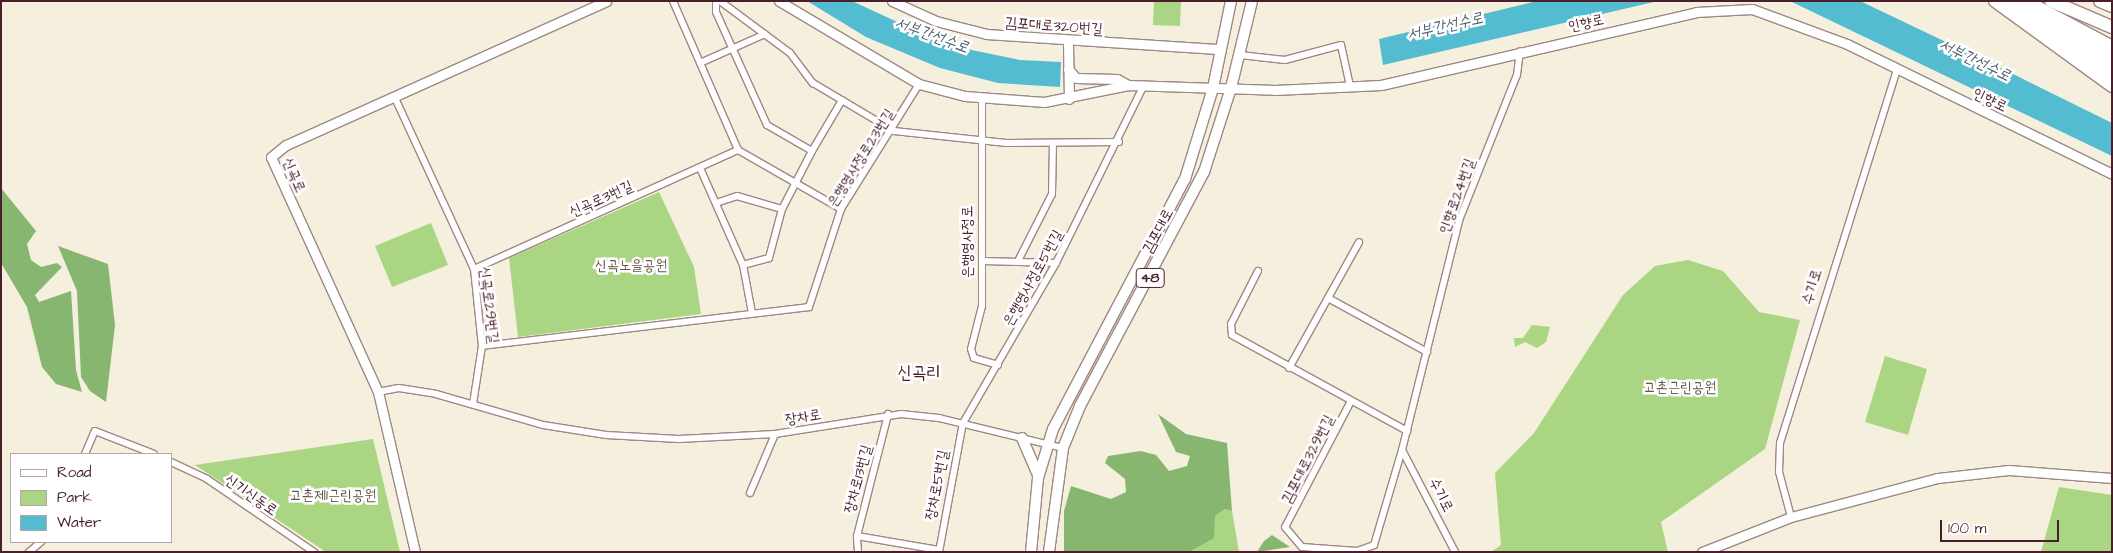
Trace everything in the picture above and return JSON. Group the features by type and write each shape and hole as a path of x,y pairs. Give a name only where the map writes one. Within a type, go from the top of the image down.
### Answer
{"highway":[{"path":"1995,1 2112,86"},
{"path":"1999,1 2112,79"},
{"path":"2004,1 2112,72"},
{"path":"2009,1 2112,65"},
{"path":"2014,1 2112,59"},
{"path":"2020,1 2112,53"},
{"path":"2026,1 2112,47"},
{"path":"2033,1 2112,40"},
{"path":"2051,1 2112,27"},
{"path":"2100,1 2112,6"}],"main road":[{"name":"김포대로","path":"1031,552 1038,478 1048,444 1061,410 1172,208 1213,88 1231,1"},
{"name":"김포대로","path":"1049,552 1063,448 1080,406 1195,191 1231,88 1252,1"},
{"path":"1022,438 1032,454 1038,478"}],"street":[{"name":"신곡로","path":"416,552 378,392 271,157 286,145 606,1"},
{"path":"672,1 738,150 841,209"},
{"path":"718,1 790,53 808,79 894,131 982,141 1119,142"},
{"path":"718,1 733,48 767,125 812,152"},
{"path":"779,1 919,84 982,99 1044,102 1068,99 1128,85 1213,88"},
{"name":"김포대로320번길","path":"892,1 970,31 1068,42 1221,49"},
{"name":"인향로","path":"1213,88 1350,86 1394,82 1520,51 1696,12 1738,8 1779,16 1897,69 2112,174"},
{"path":"700,63 765,34"},
{"path":"1068,42 1068,99"},
{"path":"1240,55 1285,60 1341,46 1350,86"},
{"name":"인향로24번길","path":"1285,527 1290,539 1311,549 1371,549 1402,450 1460,218 1517,75 1520,51"},
{"path":"1068,69 1076,78 1117,79 1128,85"},
{"name":"수기로","path":"1791,517 1780,472 1780,443 1897,69"},
{"name":"은행영사정로23번길","path":"482,346 809,307 841,209 894,131 919,84"},
{"name":"은행영사정로5번길","path":"963,423 1056,263 1119,142 1144,85"},
{"name":"신곡로29번길","path":"394,98 474,269 482,346 473,404"},
{"name":"은행영사정로","path":"982,99 982,312 971,349 974,358 998,365"},
{"path":"743,265 769,258 782,209 795,182 842,100"},
{"name":"은행영사정로5번길","path":"1018,261 1052,194 1053,143"},
{"name":"신곡로3번길","path":"474,269 738,150"},
{"path":"700,168 743,265 752,313"},
{"path":"716,203 737,196 782,209"},
{"path":"1289,368 1359,242"},
{"path":"983,261 1056,263"},
{"path":"1258,271 1230,330 1237,340 1407,431"},
{"path":"1328,298 1427,352"},
{"path":"378,392 407,388 473,404"},
{"name":"김포대로329번길","path":"1285,527 1351,400"},
{"name":"장차로","path":"473,404 543,425 674,439 775,434 888,414 963,423 1063,448"},
{"name":"장차로13번길","path":"858,552 857,536 888,414"},
{"name":"장차로5번길","path":"939,551 963,423"},
{"path":"85,453 95,431 151,453"},
{"path":"750,493 775,434"},
{"name":"수기로","path":"1402,450 1455,552"},
{"name":"신기신동로","path":"172,462 197,473 314,552"},
{"path":"1702,552 1791,517 1876,491 1974,472 2044,470 2112,478"},
{"path":"857,536 939,551"},
{"path":"29,552 39,543"}],"green space":[{"path":"1154,1 1181,1 1180,26 1153,25"},
{"path":"1,188 36,231 27,244 31,260 41,267 57,263 62,267 35,295 39,302 71,291 76,370 82,392 56,384 42,367 27,307 1,263"},
{"name":"신곡노을공원","path":"659,192 694,267 701,314 518,337 509,258"},
{"path":"431,223 448,265 392,287 375,246"},
{"path":"58,246 108,264 115,325 106,402 90,391 81,377 77,291"},
{"name":"고촌근린공원","path":"1688,260 1723,271 1759,312 1800,320 1765,449 1661,522 1668,552 1491,552 1501,545 1495,473 1534,433 1623,295 1655,266"},
{"path":"1532,325 1550,327 1546,342 1537,348 1525,342 1515,347 1514,338 1523,338"},
{"path":"1885,356 1927,369 1908,435 1865,422"},
{"path":"1158,414 1186,434 1227,443 1232,511 1225,509 1215,516 1214,538 1191,551 1064,552 1064,511 1071,486 1111,499 1126,492 1125,479 1105,463 1108,456 1141,451 1156,455 1169,471 1187,466 1190,456 1176,452"},
{"name":"고촌제1근린공원","path":"373,439 400,552 326,552 195,465"},
{"path":"2059,487 2112,495 2112,552 2041,552"},
{"path":"1225,509 1232,511 1239,552 1160,552 1191,551 1208,541 1215,516"},
{"path":"1272,535 1290,547 1257,552 1264,541"}],"water":[{"path":"807,1 852,1 947,45 1020,60 1061,62 1060,87 998,83 940,68 866,37"},
{"name":"서부간선수로","path":"1537,1 1658,1 1383,65 1379,39"},
{"name":"서부간선수로","path":"1790,1 1860,1 2011,73 2112,123 2112,156"}],"district":[{"name":"신곡리","path":"919,373"}]}
